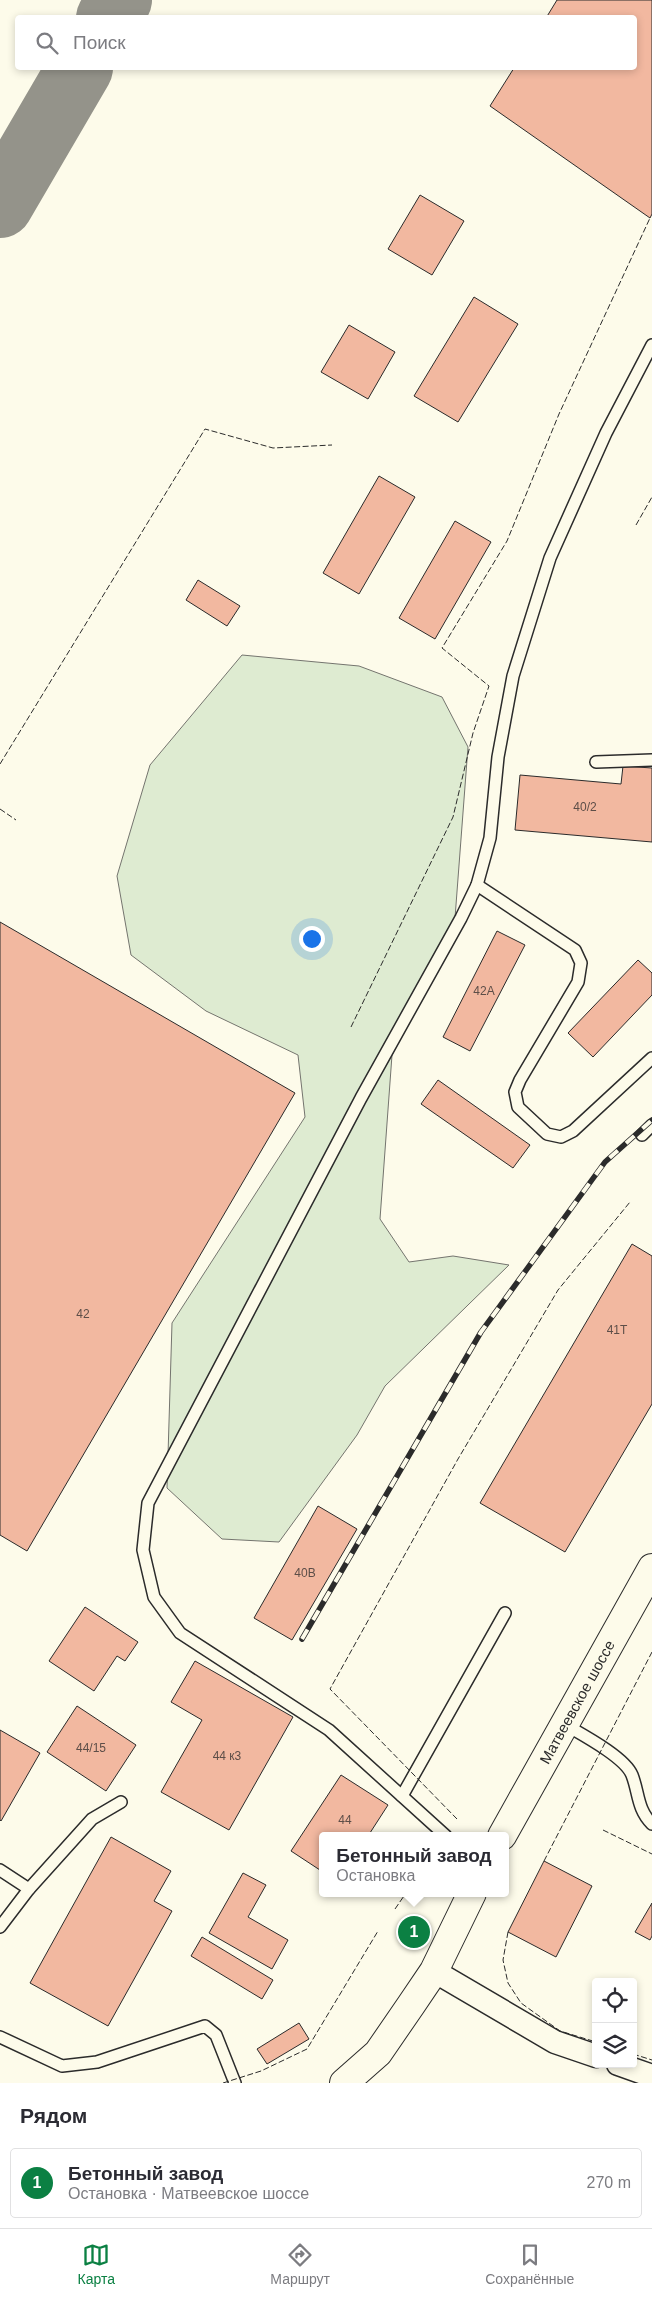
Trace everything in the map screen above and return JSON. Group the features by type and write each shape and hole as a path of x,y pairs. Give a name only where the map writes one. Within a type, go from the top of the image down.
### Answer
{"main road":[{"name":"Матвеевское шоссе","path":"504,1832 652,1568"},
{"path":"344,2083 378,2053 434,1971 470,1897"}],"street":[{"path":"434,1971 555,2042 592,2055"},
{"path":"629,2068 652,2076"}],"lane":[{"path":"442,1832 328,1730 180,1633 154,1597 143,1550 148,1503 360,1098 461,918 477,885 490,838 498,757 513,676 550,558 606,433 652,345"},
{"path":"596,762 652,760"},
{"path":"477,885 575,950 581,963 578,982 520,1080 516,1092 518,1107 547,1134 561,1137 573,1131 652,1058"},
{"path":"642,1135 652,1125"},
{"path":"402,1796 505,1613"},
{"path":"564,1724 603,1748 628,1767 632,1775 640,1807 652,1824"},
{"path":"0,1927 29,1890 92,1819 121,1802"},
{"path":"0,1870 29,1890"},
{"path":"0,2037 62,2066 97,2062 205,2026 216,2034 235,2083"}],"green space":[{"path":"242,655 359,666 442,697 468,747 455,918 392,1055 380,1219 409,1262 453,1256 509,1265 385,1386 357,1435 279,1542 222,1539 167,1488 172,1323 305,1117 298,1055 206,1011 131,955 117,876 150,765"}],"building":[{"path":"557,0 652,0 652,214 650,218 490,106 513,70 637,70 637,15 548,15"},
{"path":"420,195 464,221 432,275 388,249"},
{"path":"474,297 518,324 458,422 414,396"},
{"path":"349,325 395,352 368,399 321,372"},
{"path":"379,476 415,497 359,594 323,573"},
{"path":"455,521 491,542 435,639 399,618"},
{"path":"198,580 240,606 227,626 186,600"},
{"path":"623,766 652,768 652,842 515,830 520,775 621,784"},
{"path":"0,922 295,1093 27,1551 0,1535"},
{"path":"497,931 525,945 470,1051 443,1037"},
{"path":"638,960 652,973 652,995 593,1057 568,1033"},
{"path":"438,1080 530,1145 513,1168 421,1104"},
{"path":"632,1244 652,1256 652,1404 565,1552 480,1503"},
{"path":"318,1506 357,1529 292,1640 254,1618"},
{"path":"85,1607 138,1642 125,1661 117,1656 94,1691 49,1661"},
{"path":"195,1661 293,1717 229,1830 161,1792 202,1720 171,1702"},
{"path":"77,1706 136,1745 106,1791 47,1752"},
{"path":"0,1730 40,1753 1,1821 0,1820"},
{"path":"341,1775 388,1805 371,1832 319,1832 319,1869 291,1851"},
{"path":"111,1837 171,1871 154,1901 172,1911 108,2026 30,1983"},
{"path":"544,1861 592,1886 556,1957 508,1932"},
{"path":"243,1873 266,1885 248,1917 288,1940 272,1969 209,1933"},
{"path":"652,1903 652,1936 650,1940 635,1932"},
{"path":"202,1937 273,1980 262,1999 191,1956"},
{"path":"299,2023 309,2039 267,2064 257,2049"}],"taxiway":[{"path":"111,15 119,0"},
{"path":"0,205 79,70"}],"railway":[{"path":"302,1639 481,1332 605,1162 652,1120"}],"fence":[{"path":"351,1027 453,817 473,733 489,686 442,648 507,541 559,414 650,218"},
{"path":"0,764 205,429 273,448 332,445"},
{"path":"636,525 652,497"},
{"path":"0,809 16,820"},
{"path":"457,1819 330,1689 458,1459 558,1290 630,1202"},
{"path":"544,1861 652,1652"},
{"path":"603,1830 652,1854"},
{"path":"395,1909 403,1897"},
{"path":"223,2083 261,2071 307,2049 378,1931"},
{"path":"508,1932 503,1960 508,1983 521,2003 560,2031 592,2041"},
{"path":"637,2055 652,2060"}],"place":[{"name":"Бетонный завод","path":"414,1932"}]}
